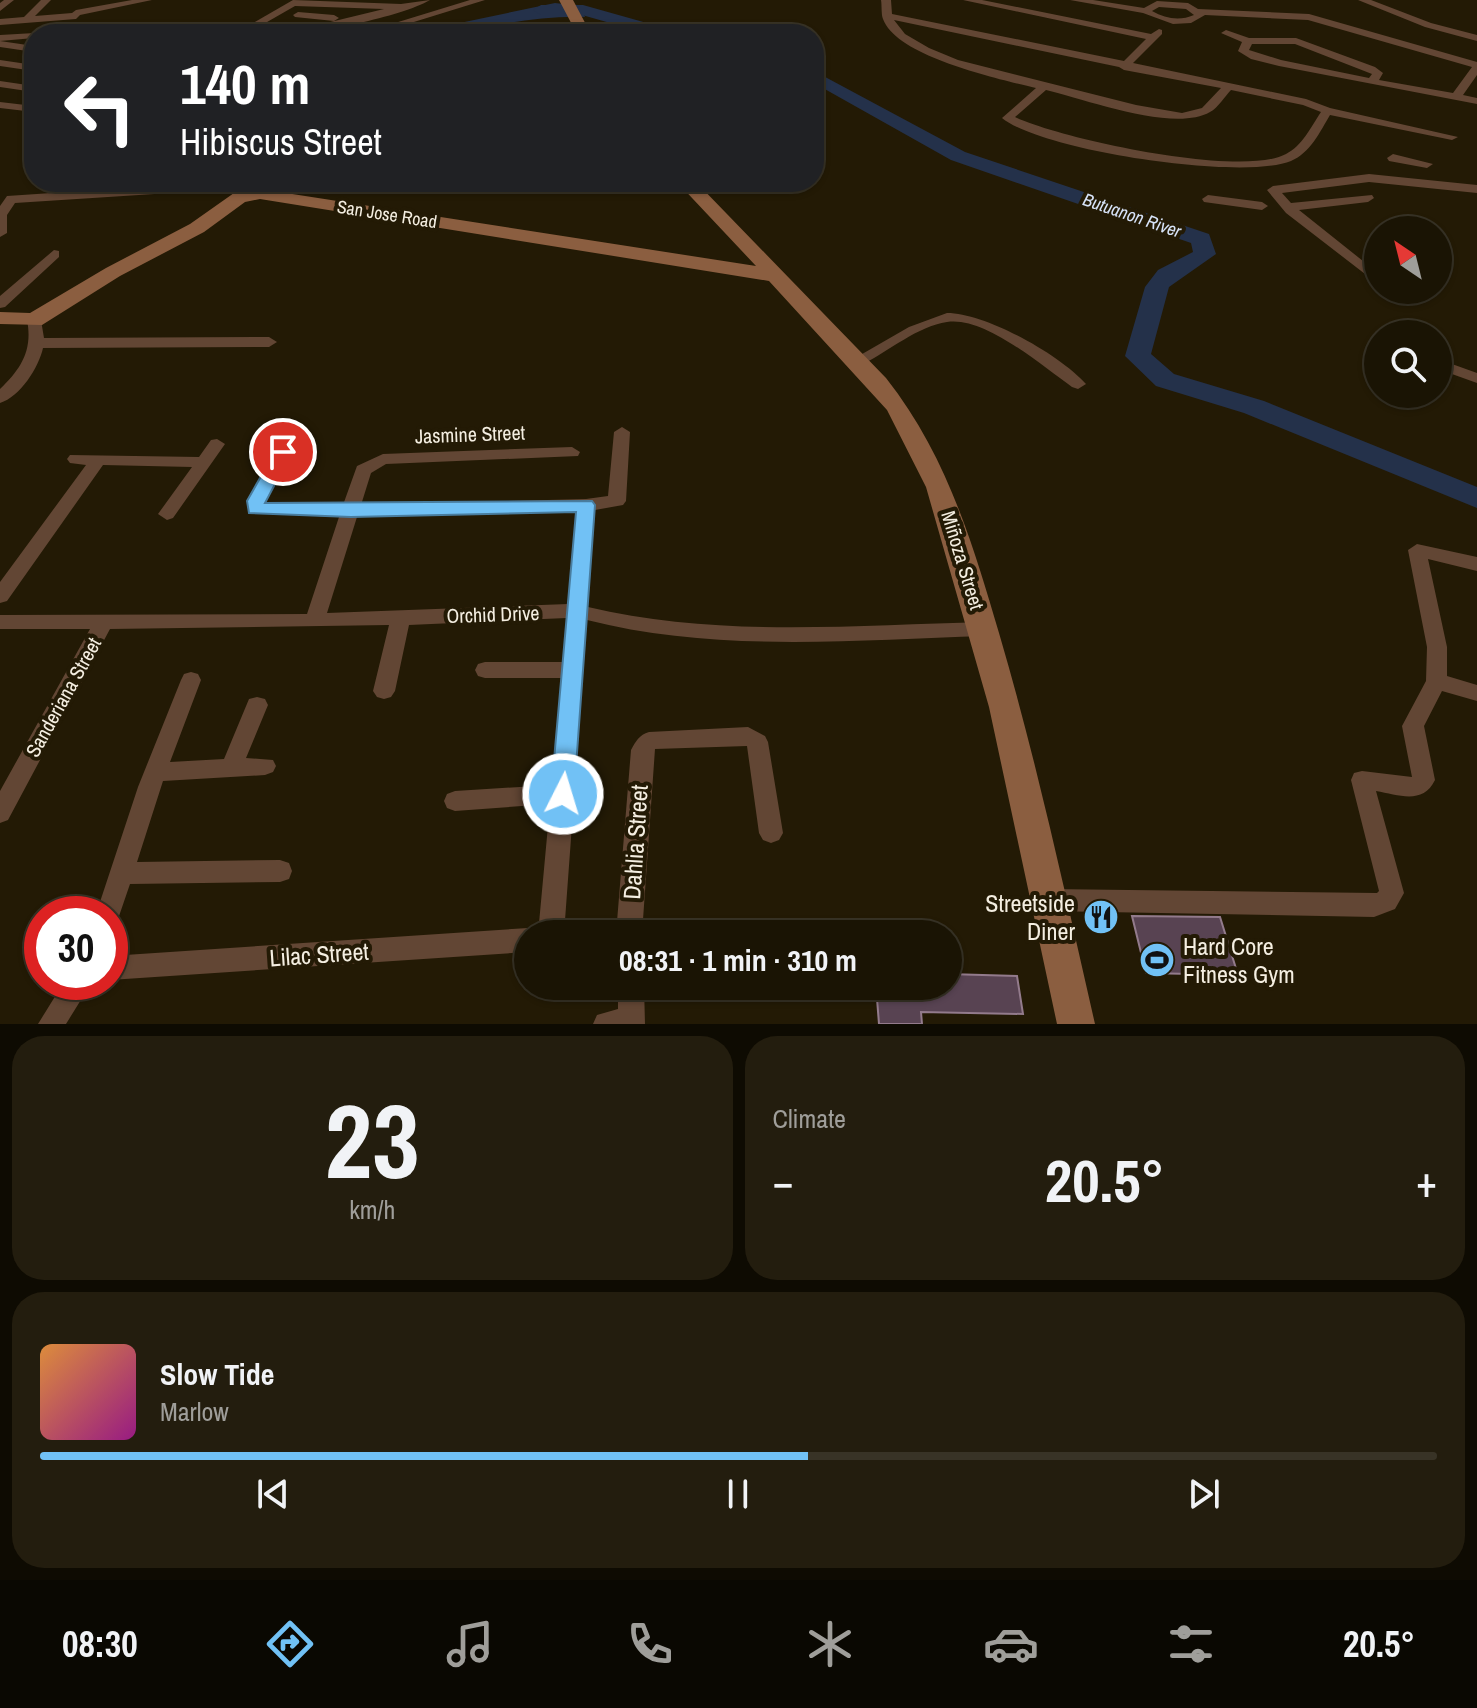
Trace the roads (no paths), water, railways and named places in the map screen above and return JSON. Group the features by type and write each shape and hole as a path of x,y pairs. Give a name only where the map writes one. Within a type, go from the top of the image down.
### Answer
{"main road":[{"path":"566,0 579,24"},
{"name":"Miñoza Street","path":"695,192 858,361 898,406 922,444 943,495 985,629 1076,1024"},
{"name":"San Jose Road","path":"240,197 260,194 290,198 772,275"},
{"path":"1,305 34,320 113,272 197,228 240,197"}],"street":[{"path":"0,8 9,0"},
{"path":"28,18 46,0"},
{"path":"70,24 88,0"},
{"path":"0,22 76,14 147,0"},
{"path":"398,24 480,0"},
{"path":"886,0 884,10 887,16 906,38 936,56 1044,86 1182,116 1206,110 1228,87"},
{"path":"968,0 1154,38"},
{"path":"1075,0 1146,11 1171,20 1194,19 1199,12"},
{"path":"1363,0 1428,25 1477,38"},
{"path":"336,24 419,1"},
{"path":"1146,11 1152,5 1169,2 1199,12 1309,17 1477,66 1456,97"},
{"path":"256,24 293,3 401,7"},
{"path":"295,24 303,16 357,20"},
{"path":"887,16 1306,102 1327,111 1452,137"},
{"path":"1124,67 1171,20"},
{"path":"1226,33 1248,41 1296,41 1371,69 1378,73 1372,82"},
{"path":"0,41 24,38"},
{"path":"0,41 24,47"},
{"path":"1248,41 1243,51 1249,57 1477,101"},
{"path":"0,63 24,67"},
{"path":"0,84 24,88"},
{"path":"1044,86 1008,118 1095,145 1184,161 1256,164 1286,160 1304,146 1327,111"},
{"path":"0,105 24,108"},
{"path":"1393,158 1427,160 1427,181"},
{"path":"1364,268 1273,190 1369,178 1427,181 1477,189"},
{"path":"0,233 1,215 11,199 128,192"},
{"path":"238,192 240,197"},
{"path":"1238,216 1262,206 1284,202 1368,198"},
{"path":"1208,199 1262,206"},
{"path":"1,305 54,254"},
{"path":"858,361 943,318 966,316 991,327 1078,384"},
{"path":"0,398 29,370 38,343 34,320"},
{"path":"38,343 269,342"},
{"path":"1452,369 1477,378"},
{"path":"283,452 256,501 256,509 351,511 586,505 617,501 622,432"},
{"path":"167,514 217,444"},
{"name":"Jasmine Street","path":"351,511 363,470 370,463 383,459 572,452"},
{"path":"76,459 205,462"},
{"path":"0,596 99,459"},
{"path":"552,920 586,505"},
{"path":"315,621 351,511"},
{"path":"1048,900 1374,906 1386,901 1392,893 1362,780 1420,787 1424,780 1413,726 1436,681 1437,647 1417,550 1477,564"},
{"name":"Orchid Drive","path":"0,622 315,621 577,611 633,625 724,634 985,629"},
{"path":"384,691 401,618"},
{"name":"Sanderiana Street","path":"0,813 103,623"},
{"path":"485,670 572,670"},
{"path":"115,896 191,680"},
{"path":"1436,681 1477,693"},
{"path":"231,768 257,705"},
{"name":"Dahlia Street","path":"625,920 642,750 655,738 748,736 753,739 760,746 771,833"},
{"path":"156,772 265,766"},
{"path":"455,801 563,794"},
{"path":"123,873 280,871"},
{"name":"Lilac Street","path":"128,967 514,941"},
{"path":"51,1024 67,1000"},
{"path":"623,1023 628,1000"}],"water":[{"path":"555,3 580,6 585,17 503,24 455,24"}],"waterway":[{"name":"Butuanon River","path":"541,10 583,10 632,24"},
{"name":"Butuanon River","path":"824,81 958,156 1201,239 1205,254 1167,275 1157,287 1138,356 1165,380 1254,407 1477,498"}],"place":[{"name":"Streetside Diner","path":"1101,917"},
{"name":"Hard Core Fitness Gym","path":"1157,960"}]}
